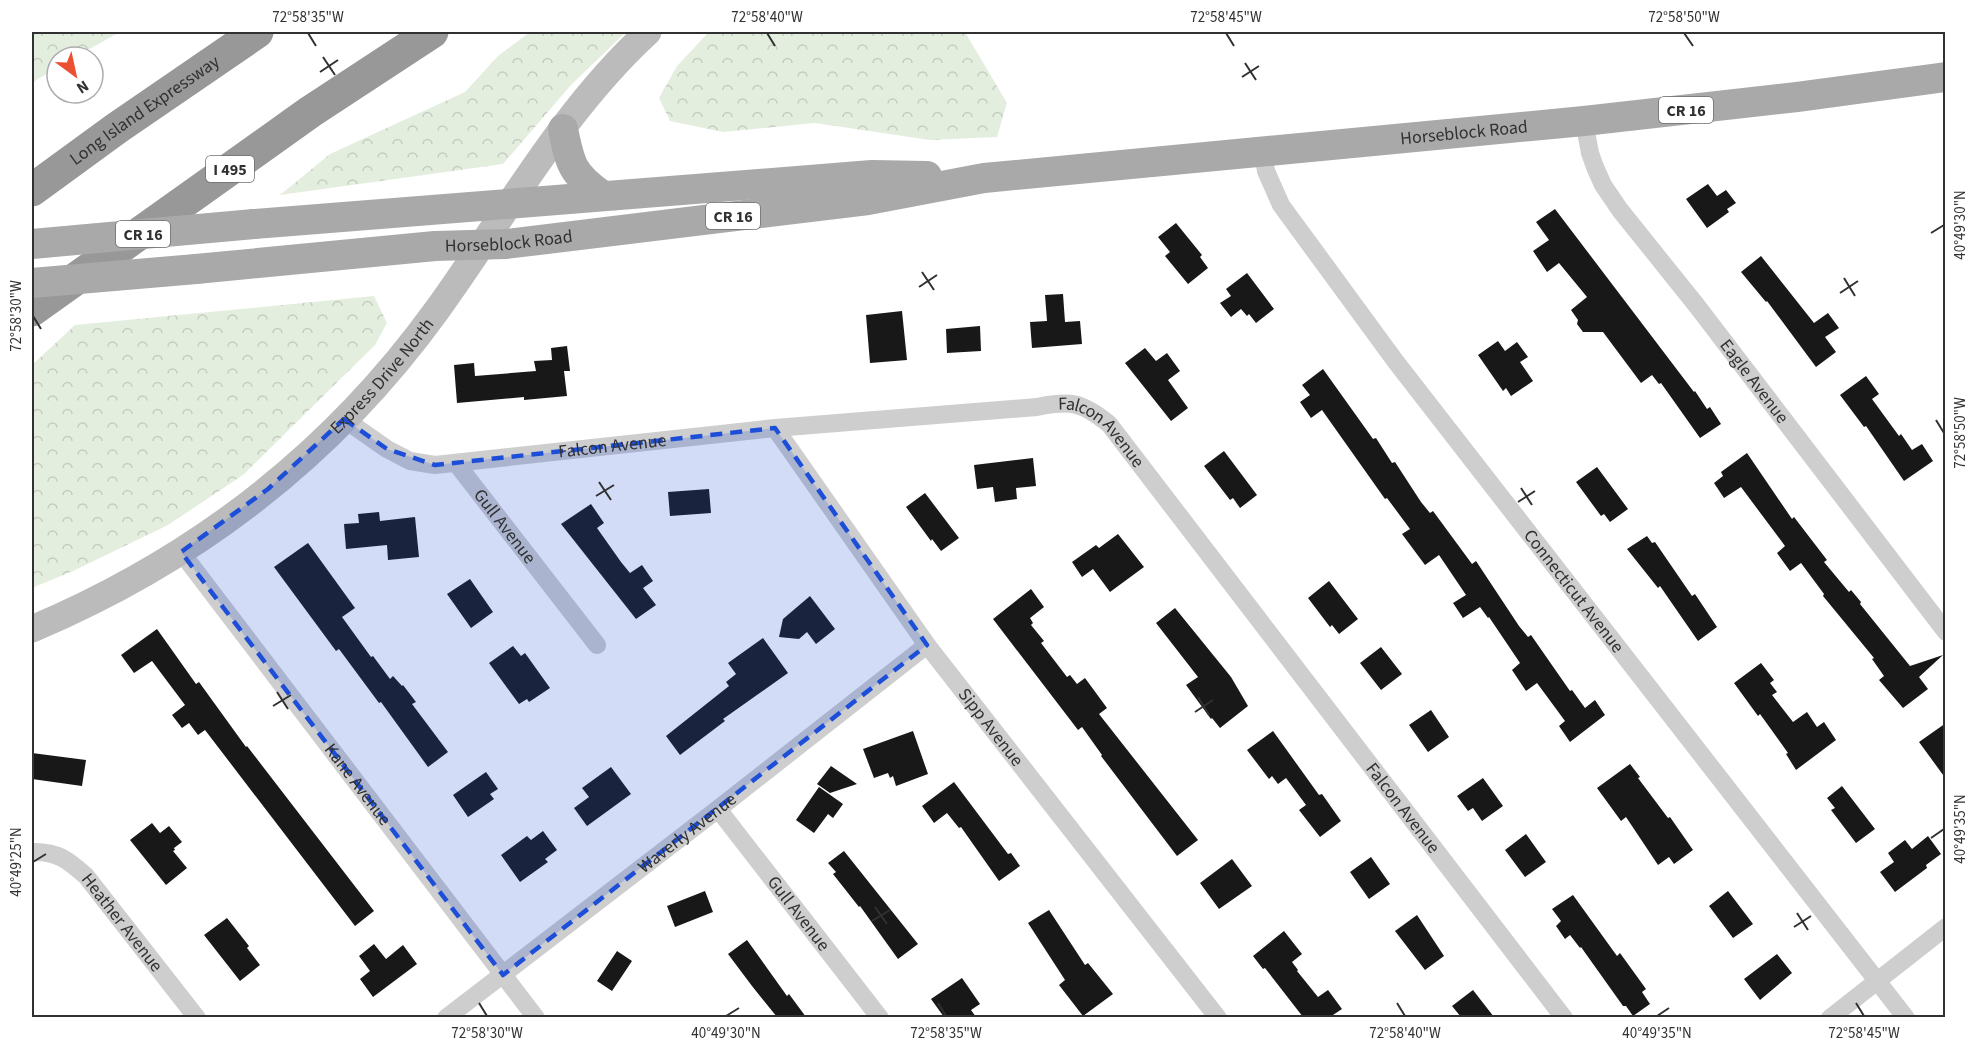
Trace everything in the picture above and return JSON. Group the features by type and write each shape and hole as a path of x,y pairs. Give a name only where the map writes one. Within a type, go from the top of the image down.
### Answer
{"highway":[{"name":"Long Island Expressway","path":"32,190 117,128 257,32"},
{"name":"I 495","path":"32,310 301,118 432,32"}],"main road":[{"name":"Express Drive North","path":"32,629 125,585 224,524 268,489 344,419 407,350 563,129 598,85 648,32"},
{"name":"Horseblock Road","path":"32,283 435,246 506,244 868,200 984,178 1584,121 1797,97 1946,77"},
{"path":"563,129 571,164 586,184 602,195"},
{"name":"Horseblock Road","path":"32,244 254,224 508,205 602,195 872,175 984,178"}],"street":[{"name":"Eagle Avenue","path":"1584,121 1595,167 1620,210 1704,315 1946,632"},
{"name":"Connecticut Avenue","path":"1263,153 1272,189 1293,224 1321,258 1396,362 1906,1017"},
{"name":"Falcon Avenue","path":"344,419 387,449 410,461 435,465 775,428 1037,406 1061,402 1091,410 1109,424 1564,1017"},
{"name":"Sipp Avenue","path":"775,428 927,645 1218,1017"},
{"name":"Gull Avenue","path":"456,463 597,645"},
{"name":"Kane Avenue","path":"181,552 536,1017"},
{"name":"Waverly Avenue","path":"446,1017 718,809 927,645"},
{"name":"Gull Avenue","path":"718,809 880,1017"},
{"name":"Heather Avenue","path":"32,852 42,851 64,857 86,876 197,1017"},
{"path":"1830,1017 1946,927"}],"highlighted area":[{"path":"344,419 387,449 435,465 775,428 927,645 503,975 181,552 268,489"}],"green space":[{"path":"120,32 97,45 45,45 45,75 32,83 32,33"},
{"path":"530,32 626,32 571,85 503,164 280,195 330,154 465,92 498,56"},
{"path":"709,32 965,32 1007,103 997,137 930,140 815,123 723,132 670,121 659,98 677,66"},
{"path":"374,296 387,323 375,345 243,475 168,525 73,571 32,588 32,365 75,325"}],"building":[{"path":"1708,184 1717,196 1726,190 1736,203 1727,209 1729,212 1707,228 1686,199"},
{"path":"1555,209 1707,409 1710,407 1721,424 1700,438 1661,383 1659,384 1652,375 1641,383 1603,332 1583,332 1571,310 1587,297 1559,263 1547,272 1533,251 1549,240 1536,222"},
{"path":"1176,223 1202,255 1200,257 1208,268 1188,284 1165,256 1170,252 1158,237"},
{"path":"1761,256 1814,323 1828,313 1839,328 1825,337 1836,352 1816,367 1767,301 1741,272"},
{"path":"1247,273 1274,309 1256,323 1249,314 1247,316 1241,309 1231,317 1220,303 1231,296 1226,289"},
{"path":"1063,294 1065,322 1080,321 1082,344 1032,348 1030,322 1047,321 1045,295"},
{"path":"902,311 907,360 870,363 866,315"},
{"path":"980,326 981,351 947,353 946,329"},
{"path":"1498,341 1505,351 1517,342 1528,357 1520,362 1533,381 1511,396 1506,388 1503,391 1478,355"},
{"path":"567,346 570,371 564,371 567,396 457,403 454,365 474,363 475,376 536,371 534,361 552,360 551,348"},
{"path":"1145,348 1156,361 1167,353 1180,371 1168,380 1188,408 1171,421 1125,363"},
{"path":"1323,369 1373,439 1376,438 1392,463 1395,462 1421,502 1430,513 1433,511 1472,564 1476,561 1519,626 1528,637 1531,635 1570,691 1572,690 1585,708 1595,700 1605,715 1570,742 1559,726 1565,721 1537,683 1526,691 1512,670 1520,663 1489,617 1480,607 1463,618 1453,603 1466,595 1439,555 1425,565 1402,534 1410,529 1387,498 1385,499 1322,410 1311,418 1300,402 1310,395 1302,385"},
{"path":"1866,376 1879,394 1872,399 1899,436 1901,434 1912,450 1922,444 1933,461 1904,481 1866,426 1864,427 1840,395"},
{"path":"1224,451 1257,495 1240,508 1233,498 1230,500 1204,466"},
{"path":"1747,453 1792,519 1794,517 1827,560 1824,562 1849,592 1851,590 1861,602 1860,604 1910,666 1943,655 1919,677 1928,689 1903,708 1879,680 1884,676 1872,659 1874,658 1823,596 1824,594 1801,563 1790,571 1777,553 1785,546 1741,487 1724,498 1714,483 1723,476 1721,472"},
{"path":"1033,458 1036,486 1016,488 1017,499 995,502 993,487 977,489 974,465"},
{"path":"1597,467 1628,509 1610,522 1604,514 1601,516 1576,482"},
{"path":"709,489 711,513 670,516 668,492"},
{"path":"925,493 959,538 941,551 906,507"},
{"path":"591,504 604,523 597,528 621,562 630,573 642,565 653,581 643,588 656,605 636,619 561,524"},
{"path":"379,512 380,521 415,517 419,557 388,560 387,545 346,549 344,524 359,523 358,514"},
{"path":"1118,534 1144,567 1110,592 1093,569 1082,577 1072,562 1096,545 1099,548"},
{"path":"1647,536 1652,543 1655,542 1692,596 1695,594 1717,627 1698,641 1660,586 1658,588 1627,549"},
{"path":"308,543 355,608 342,617 390,679 393,676 403,685 416,702 412,704 448,752 428,767 381,702 379,703 339,649 336,651 274,567"},
{"path":"470,579 493,612 471,628 447,594"},
{"path":"1329,581 1358,619 1339,634 1332,625 1330,627 1308,598"},
{"path":"1031,589 1044,607 1030,618 1033,623 1031,625 1044,641 1041,643 1067,677 1070,675 1077,684 1085,678 1107,708 1099,714 1198,840 1177,856 1101,756 1082,727 1078,730 993,619"},
{"path":"810,596 835,629 816,644 807,632 799,639 779,637 783,619"},
{"path":"1175,608 1231,677 1248,706 1220,728 1186,685 1198,677 1156,623"},
{"path":"157,629 196,684 199,682 246,747 374,911 355,926 205,730 198,735 189,723 182,728 172,715 185,705 152,661 134,673 121,655"},
{"path":"763,638 788,673 723,719 725,721 680,755 666,736 729,686 726,682 736,674 728,663"},
{"path":"513,646 521,656 525,653 550,688 529,702 527,699 519,704 489,663"},
{"path":"1381,647 1402,674 1381,690 1360,663"},
{"path":"1761,663 1774,680 1770,683 1777,692 1772,695 1793,722 1807,712 1817,727 1824,722 1836,740 1796,770 1786,754 1788,753 1734,683"},
{"path":"1431,710 1449,737 1428,752 1409,725"},
{"path":"1946,723 1946,779 1919,742"},
{"path":"913,731 928,774 896,786 893,776 890,778 888,773 874,778 863,749"},
{"path":"1273,731 1319,795 1322,794 1341,821 1320,837 1299,810 1306,805 1286,778 1278,784 1272,776 1269,779 1247,750"},
{"path":"32,753 86,760 82,786 32,779"},
{"path":"1630,764 1640,777 1638,778 1693,850 1674,864 1669,857 1658,865 1626,817 1621,821 1597,788"},
{"path":"831,766 857,784 830,793 817,784"},
{"path":"611,767 631,794 587,826 574,808 589,797 582,788"},
{"path":"486,772 498,789 490,794 494,799 468,817 453,795"},
{"path":"1483,778 1503,806 1482,821 1473,808 1468,811 1457,796"},
{"path":"954,782 1008,854 1011,853 1020,866 999,881 961,827 959,828 947,813 934,823 922,806"},
{"path":"1842,786 1875,829 1856,843 1831,810 1835,808 1827,798"},
{"path":"819,787 843,804 833,818 828,814 814,833 796,820"},
{"path":"152,823 160,833 169,826 182,842 173,851 187,868 166,885 130,840"},
{"path":"543,831 557,850 545,859 548,862 520,882 501,855 527,836 531,840"},
{"path":"1526,834 1546,862 1525,877 1505,850"},
{"path":"1928,836 1941,854 1926,865 1927,868 1895,892 1880,872 1894,862 1888,853 1905,840 1912,849"},
{"path":"844,851 918,944 898,959 860,906 833,874 836,872 828,863"},
{"path":"1371,857 1390,884 1369,899 1350,872"},
{"path":"1232,859 1252,886 1219,909 1200,883"},
{"path":"705,891 713,912 675,927 667,906"},
{"path":"1728,891 1753,924 1733,938 1709,906"},
{"path":"1573,895 1617,956 1620,953 1646,989 1642,992 1650,1004 1633,1016 1626,1006 1623,1006 1581,947 1570,935 1565,939 1556,926 1561,921 1552,909"},
{"path":"1049,910 1085,965 1088,963 1113,994 1083,1016 1059,985 1065,980 1028,923"},
{"path":"1417,915 1444,956 1425,970 1395,931"},
{"path":"227,918 249,946 247,948 260,965 240,981 204,935"},
{"path":"1284,931 1302,954 1292,962 1297,971 1318,997 1328,990 1342,1009 1330,1017 1303,1017 1253,956"},
{"path":"747,940 787,996 789,994 806,1017 777,1017 752,986 728,954"},
{"path":"374,944 386,959 403,945 417,964 373,997 360,979 370,971 359,956"},
{"path":"617,951 632,961 612,991 597,981"},
{"path":"1777,954 1792,973 1760,1000 1744,979"},
{"path":"962,978 980,1004 971,1010 976,1017 944,1017 931,999"},
{"path":"1473,990 1494,1017 1461,1017 1452,1006"}]}
